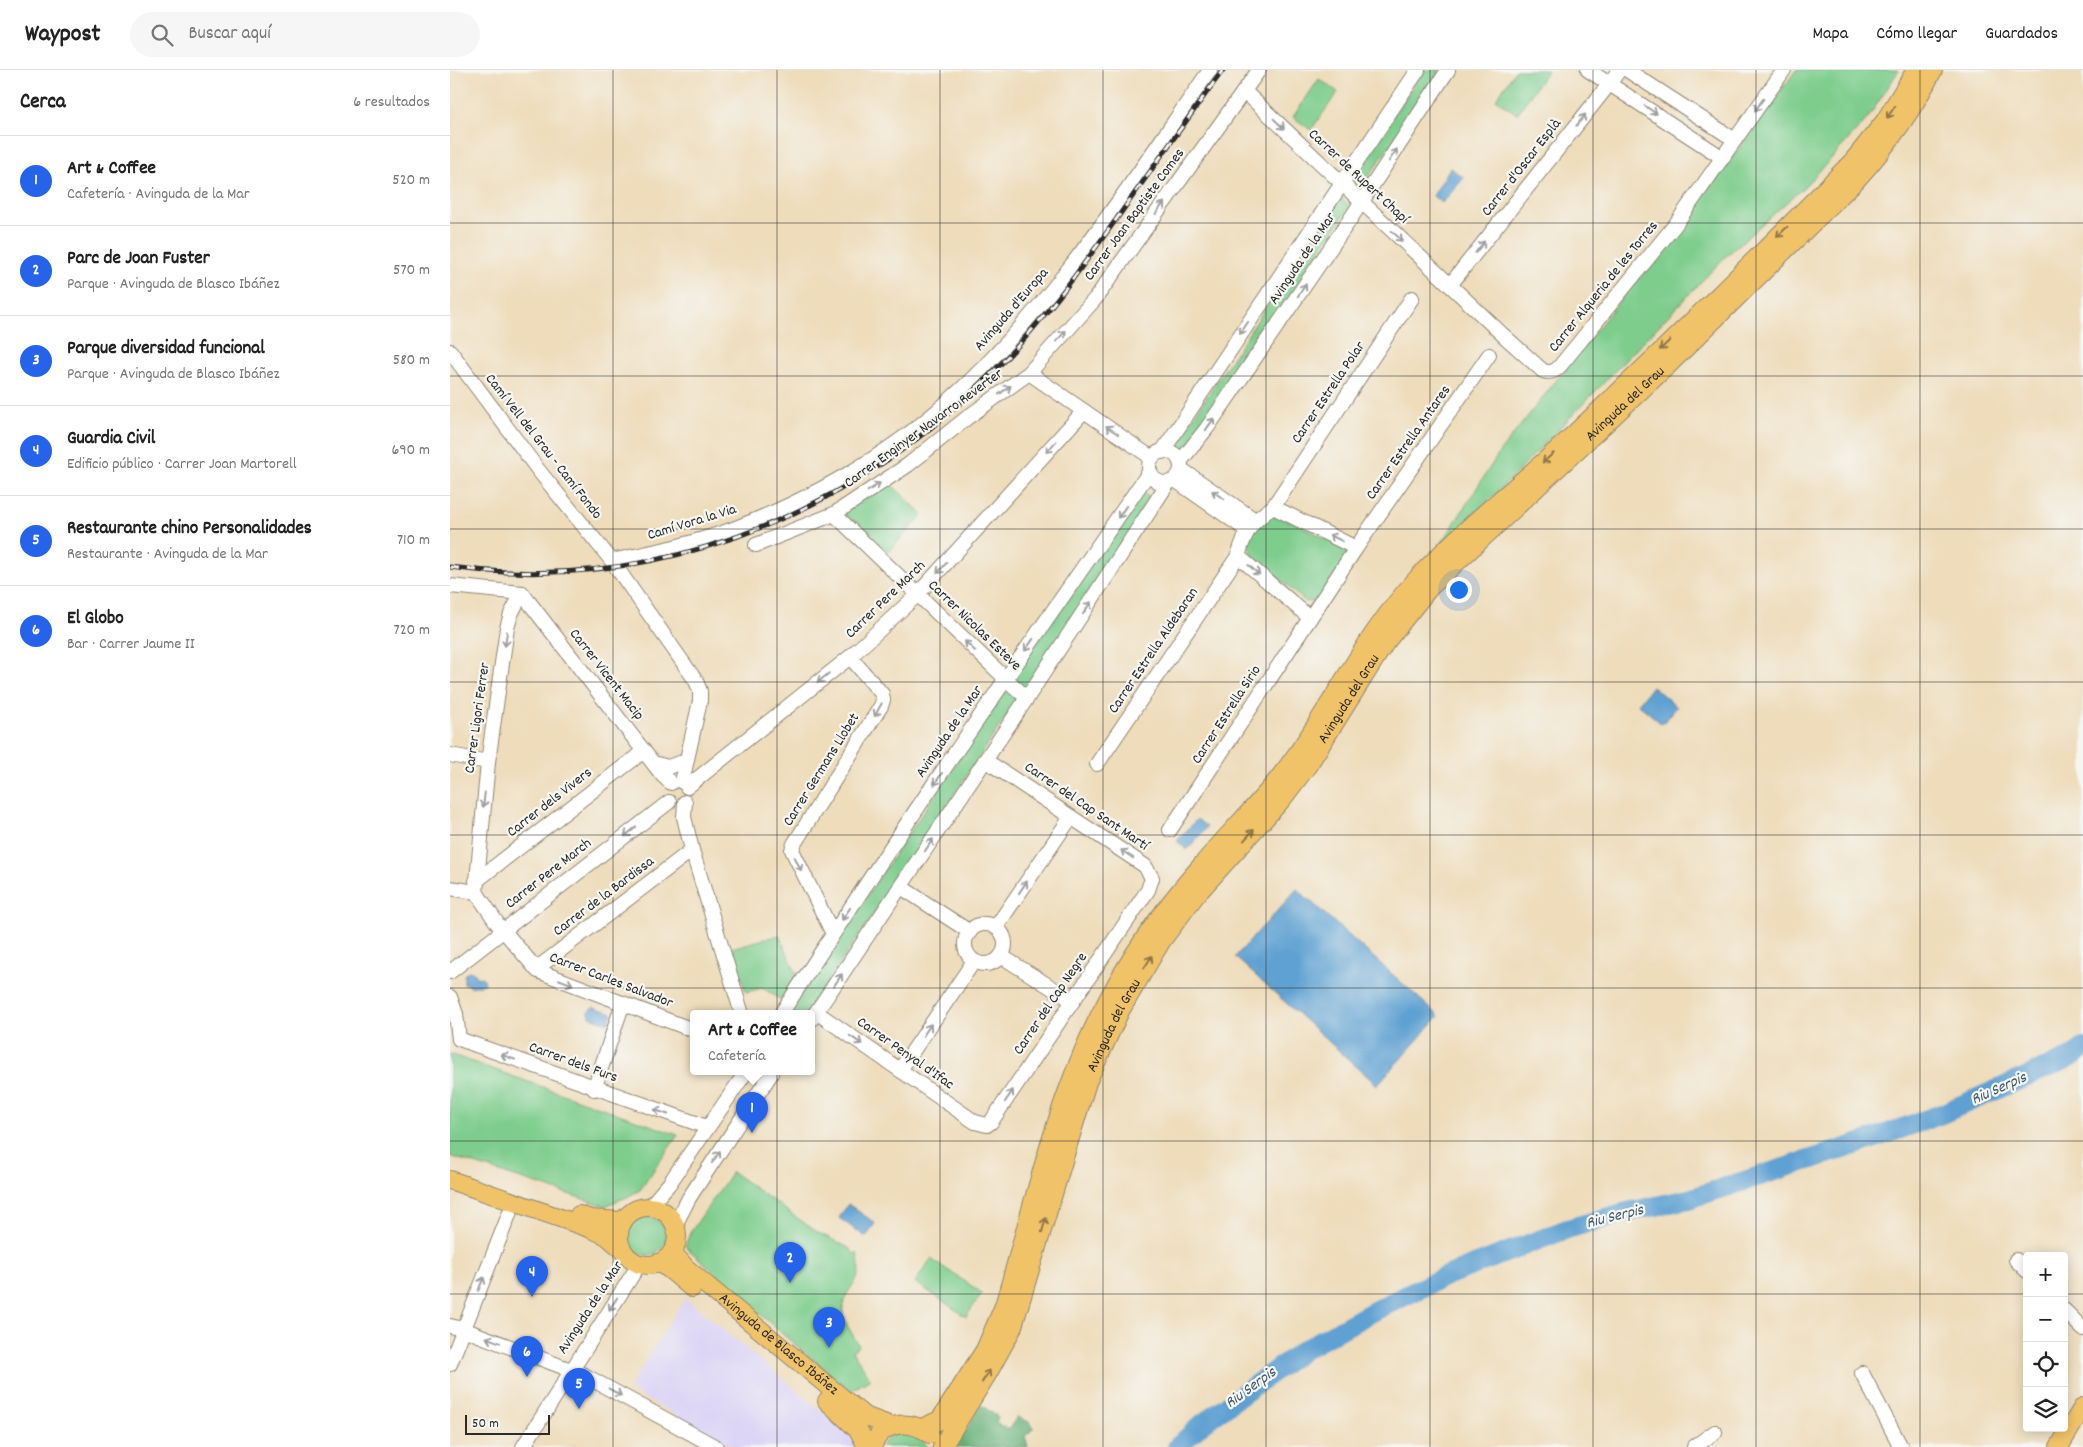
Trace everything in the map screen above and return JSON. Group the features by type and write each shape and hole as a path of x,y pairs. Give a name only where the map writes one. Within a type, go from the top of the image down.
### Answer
{"main road":[{"name":"Avinguda del Grau","path":"922,1428 940,1420 985,1350 999,1320 1070,1085 1084,1048 1112,992 1165,910 1201,865 1269,791 1288,767 1379,626 1416,580 1457,540 1592,418 1852,161 1885,121 1916,70"},
{"name":"Avinguda del Grau","path":"942,1447 988,1373 1012,1329 1087,1082 1128,995 1162,940 1210,877 1283,798 1308,765 1386,643 1420,598 1466,552 1552,475 1667,366 1857,179 1881,152 1903,122 1933,70"},
{"path":"450,1171 590,1219 623,1221"},
{"path":"450,1180 607,1236 633,1260 640,1263 649,1264 665,1257 676,1244 675,1225 664,1212 649,1207 634,1210 623,1221 619,1235 622,1249"},
{"name":"Avinguda de Blasco Ibáñez","path":"665,1257 688,1269 864,1416 892,1426 907,1424 922,1428"},
{"name":"Avinguda de Blasco Ibáñez","path":"665,1257 679,1277 842,1414 859,1431 867,1447"},
{"path":"2059,1447 2083,1407"},
{"path":"872,1447 881,1432 892,1426"},
{"path":"922,1428 930,1434 938,1447"}],"street":[{"name":"Avinguda d'Europa","path":"779,508 823,488 878,456 942,407 977,374 1018,330 1070,269 1210,70"},
{"name":"Carrer Joan Baptiste Comes","path":"1029,373 1095,298 1259,70"},
{"name":"Avinguda de la Mar","path":"1157,455 1418,70"},
{"name":"Avinguda de la Mar","path":"815,1015 1176,473 1361,203 1448,70"},
{"path":"1588,70 1723,158 1784,70"},
{"name":"Carrer d'Oscar Esplà","path":"1450,285 1619,70"},
{"path":"1627,70 1735,140"},
{"name":"Carrer de Rupert Chapí","path":"1244,91 1450,285"},
{"name":"Carrer Alqueria de les Torres","path":"1450,285 1543,371 1548,373 1556,371 1632,280 1675,225 1723,158"},
{"name":"Carrer Estrella Polar","path":"1251,525 1273,507 1412,298"},
{"name":"Camí Vell del Grau - Camí Fondo","path":"450,351 539,470 612,561 696,681 700,695 686,763"},
{"name":"Carrer Estrella Antares","path":"1356,548 1489,355"},
{"path":"1029,373 1084,411 1157,455"},
{"name":"Carrer Enginyer Navarro Reverter","path":"756,544 834,514 908,464 968,416 1029,373"},
{"name":"Carrer Pere March","path":"450,972 675,790 850,657 917,595 1084,411"},
{"path":"1169,452 1175,455 1176,473 1157,481 1150,472 1149,464 1157,455 1169,452"},
{"name":"Avinguda de la Mar","path":"784,1010 1006,679 1150,472"},
{"path":"1176,473 1251,525 1238,556 1310,618 1356,548 1273,507"},
{"name":"Camí Vora la Via","path":"612,561 711,537 742,526 779,508"},
{"name":"Carrer Nicolas Esteve","path":"834,514 1027,698"},
{"name":"Carrer Estrella Aldebaran","path":"1098,764 1238,556"},
{"path":"450,586 522,594"},
{"name":"Carrer Vicent Macip","path":"522,594 675,790"},
{"name":"Carrer Ligori Ferrer","path":"476,886 488,762 507,628 511,614 522,594"},
{"name":"Carrer Estrella Sirio","path":"1170,830 1310,618"},
{"name":"Carrer Germans Llobet","path":"833,934 792,850 884,700 882,694 850,657"},
{"name":"Carrer dels Vivers","path":"476,886 644,751"},
{"path":"450,756 488,762"},
{"name":"Carrer del Cap Sant Martí","path":"986,760 1148,870 1152,878 1148,890"},
{"path":"653,763 668,767 686,763"},
{"path":"686,763 675,790 741,1010"},
{"path":"996,928 1071,817"},
{"name":"Carrer de la Bardissa","path":"536,969 692,850"},
{"path":"450,888 476,886 503,930"},
{"path":"901,886 970,932"},
{"name":"Carrer del Cap Negre","path":"975,1122 987,1125 991,1122 1148,890"},
{"path":"982,925 996,928 1004,937 1005,944 1001,956 989,964 974,961 966,950 970,932 982,925"},
{"name":"Carrer Carles Salvador","path":"503,930 536,969 690,1029"},
{"path":"1001,956 1073,1002"},
{"path":"900,1070 974,961"},
{"path":"594,1088 623,1003"},
{"name":"Carrer dels Furs","path":"451,1005 454,1038 707,1127"},
{"name":"Carrer Penyal d'Ifac","path":"815,1017 900,1070 975,1122"},
{"path":"649,1207 669,1184 744,1075"},
{"path":"675,1225 689,1198 772,1075"},
{"path":"450,1364 457,1327 514,1202"},
{"path":"2016,1260 2023,1267"},
{"name":"Avinguda de la Mar","path":"523,1447 640,1263"},
{"path":"2068,1314 2083,1329"},
{"path":"457,1327 571,1369 716,1447"},
{"path":"1862,1373 1901,1447"},
{"path":"1694,1447 1715,1432"}],"shaded area":[{"path":"685,1298 848,1433 857,1447 735,1447 628,1389"}],"green space":[{"path":"1424,70 1440,70 1362,187 1350,179"},
{"path":"1516,70 1548,70 1517,114 1496,99"},
{"path":"1796,70 1899,70 1868,118 1805,186 1724,258 1505,485 1438,549 1501,450 1714,182"},
{"path":"1319,79 1338,92 1311,130 1293,117"},
{"path":"1339,197 1350,206 1184,451 1175,445"},
{"path":"889,482 923,515 884,556 844,513"},
{"path":"1140,491 1152,499 1029,687 1023,691 1013,678"},
{"path":"1269,514 1295,523 1346,549 1349,554 1318,601 1306,602 1254,557 1247,543 1256,526"},
{"path":"1009,692 1015,696 1016,702 809,1010 791,1010 1003,693"},
{"path":"779,935 797,975 781,1000 763,988 746,992 731,948"},
{"path":"450,1054 678,1135 640,1190 605,1206 450,1156"},
{"path":"732,1172 817,1232 849,1248 854,1254 857,1253 859,1272 845,1299 843,1312 846,1322 859,1346 852,1351 871,1379 850,1391 780,1332 685,1246 690,1233"},
{"path":"647,1217 660,1223 666,1236 660,1249 647,1255 634,1249 628,1236 634,1223"},
{"path":"931,1259 982,1293 966,1317 915,1282"},
{"path":"981,1405 998,1417 996,1422 1008,1430 1017,1417 1029,1422 1034,1428 1025,1436 1028,1447 956,1447"},
{"path":"904,1432 918,1436 927,1447 881,1447 891,1436"}],"water":[{"path":"1450,168 1464,178 1442,203 1433,196"},
{"path":"1652,686 1677,707 1662,724 1638,704"},
{"path":"1197,819 1207,827 1187,850 1177,841"},
{"path":"1297,889 1439,1016 1377,1085 1235,957"},
{"path":"468,971 474,972 477,978 481,977 484,979 485,984 471,987 464,983 464,975"},
{"path":"594,1007 612,1013 608,1023 590,1017 588,1012"},
{"path":"848,1204 875,1223 866,1237 839,1218"}],"waterway":[{"name":"Riu Serpis","path":"1177,1447 1202,1424 1303,1350 1376,1310 1446,1276 1567,1229 1623,1213 1689,1199 1855,1145 1939,1115 2076,1055 2083,1048"}],"railway":[{"path":"450,567 532,573 612,567 690,551 765,526 836,491 904,448 966,397 1037,324 1085,262 1223,70"}],"place":[{"name":"Art & Coffee","path":"752,1133"},
{"name":"Parc de Joan Fuster","path":"790,1283"},
{"name":"Guardia Civil","path":"532,1297"},
{"name":"Parque diversidad funcional","path":"829,1348"},
{"name":"El Globo","path":"527,1377"},
{"name":"Restaurante chino Personalidades","path":"579,1409"}]}
